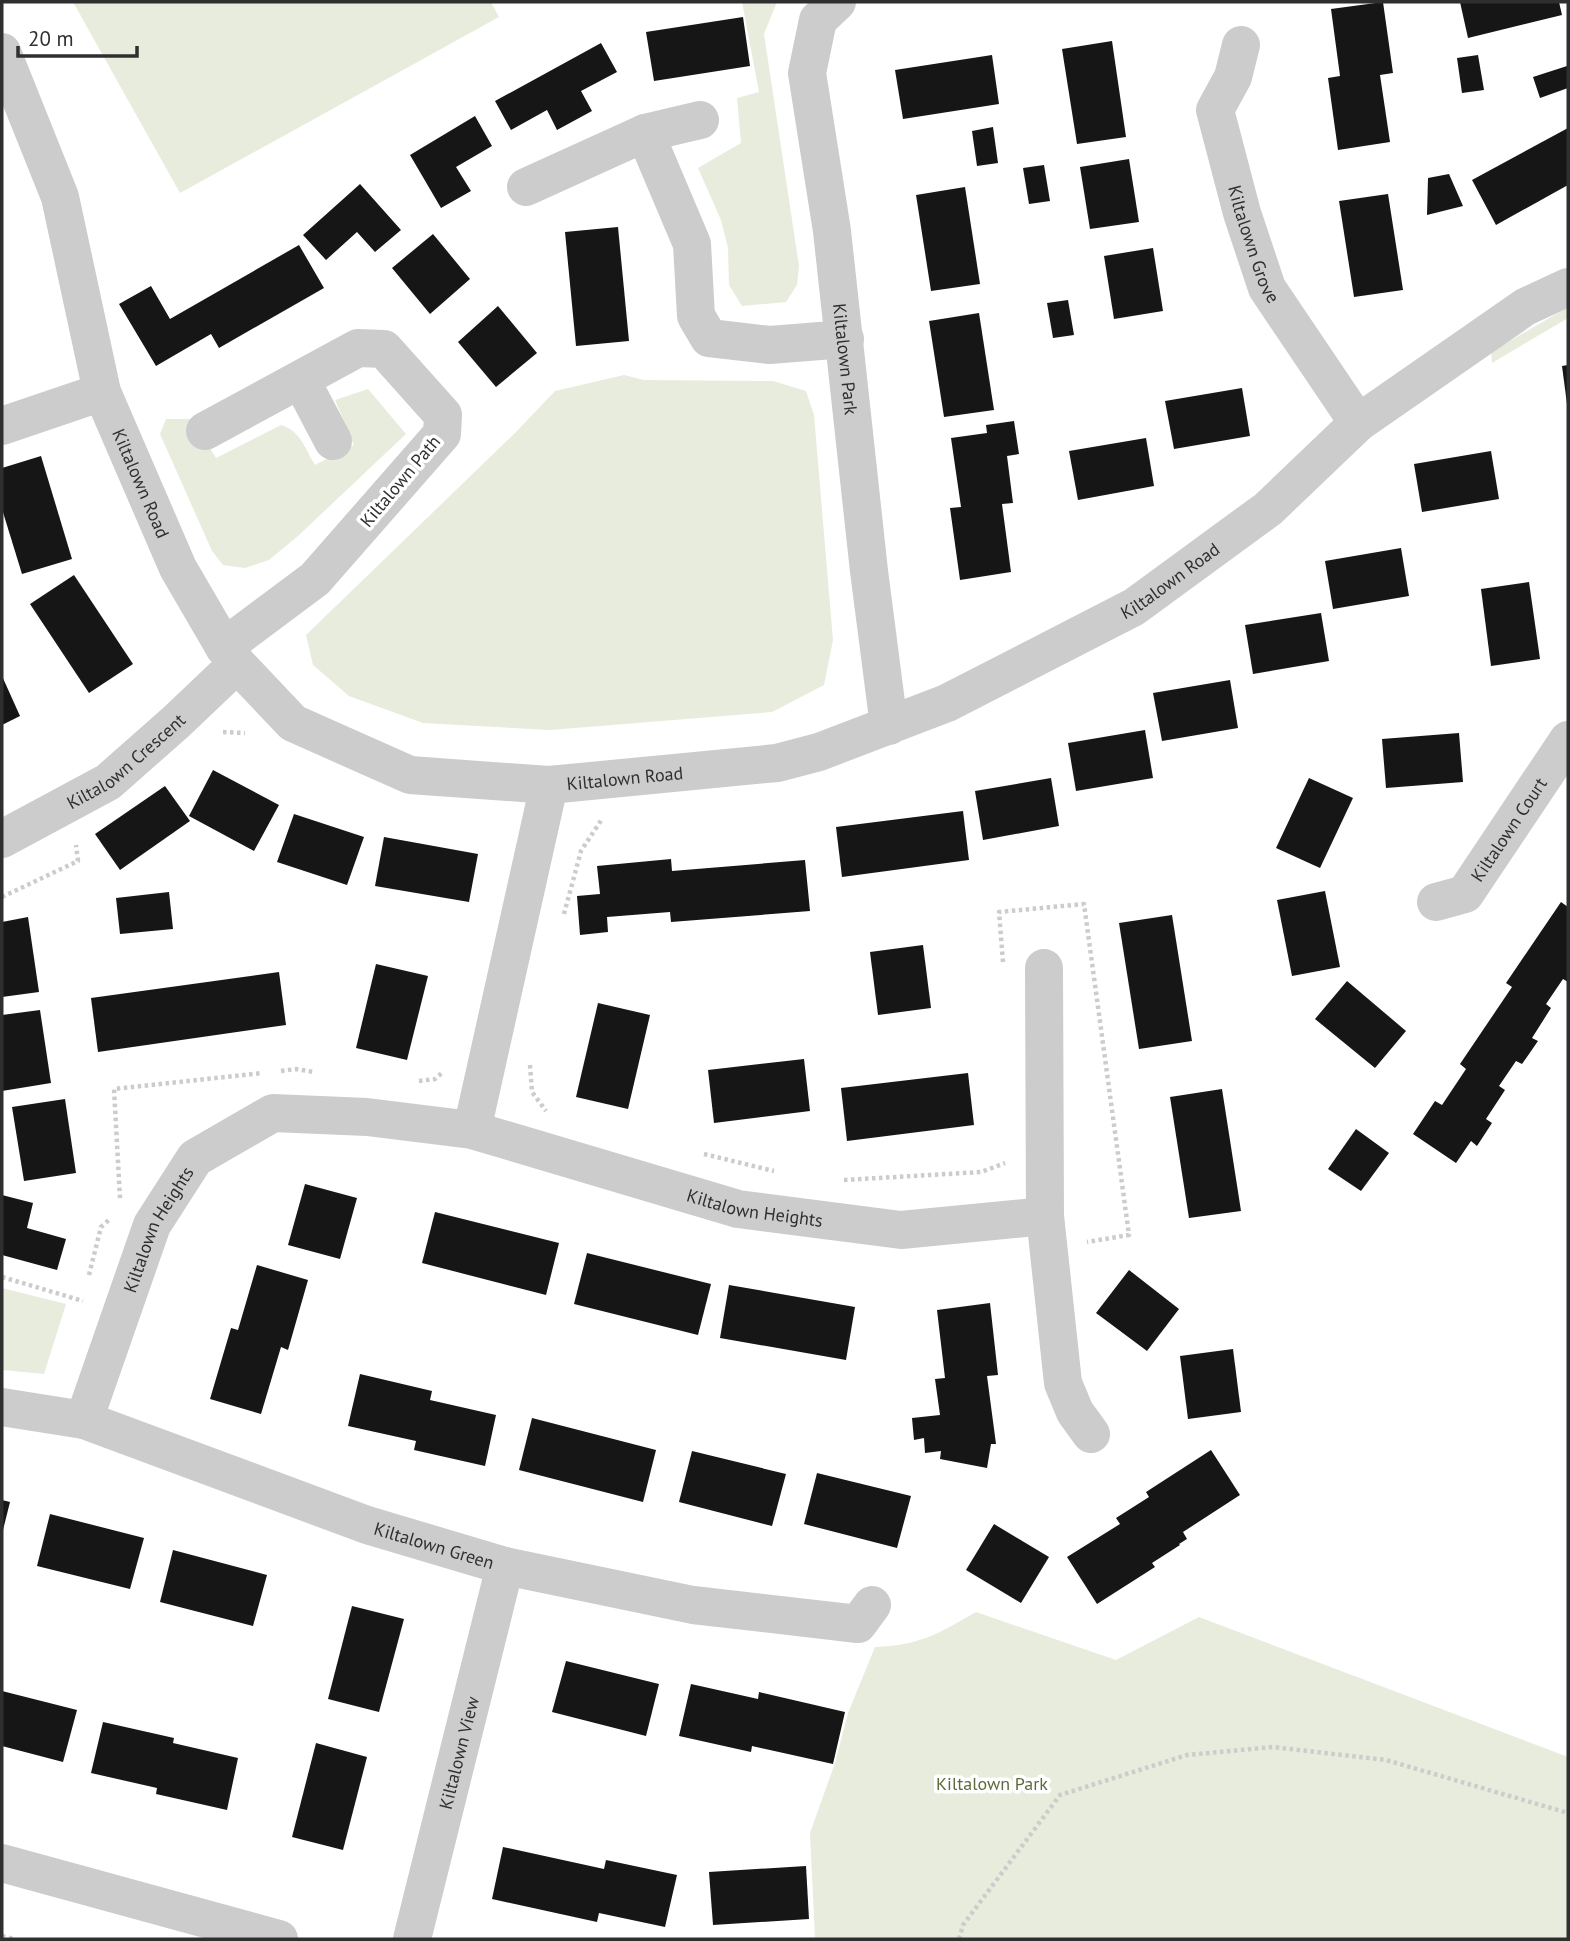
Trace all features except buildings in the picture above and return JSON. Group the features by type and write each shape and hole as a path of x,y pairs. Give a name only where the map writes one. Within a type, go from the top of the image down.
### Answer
{"street":[{"name":"Kiltalown Park","path":"837,2 818,20 807,73 832,232 869,571 889,726"},
{"name":"Kiltalown Grove","path":"1241,46 1233,77 1215,110 1242,214 1267,288 1358,423"},
{"name":"Kiltalown Road","path":"2,51 60,197 102,392 178,568 230,655 293,723 410,775 549,785 776,764 819,752 968,694 1134,607 1268,509 1358,423 1525,307 1568,287"},
{"path":"526,187 645,133 700,120"},
{"path":"645,133 692,244 696,316 709,338 769,345 845,340"},
{"name":"Kiltalown Path","path":"205,432 358,348 384,349 443,415 442,433 315,579 230,655"},
{"path":"301,380 333,441"},
{"path":"2,426 102,392"},
{"name":"Kiltalown Crescent","path":"2,839 107,782 176,722 230,655"},
{"name":"Kiltalown Court","path":"1436,902 1465,894 1568,740"},
{"path":"472,1129 549,785"},
{"path":"1044,968 1045,1216 1063,1383 1075,1412 1091,1434"},
{"name":"Kiltalown Heights","path":"84,1420 152,1225 195,1158 273,1113 367,1117 472,1129 738,1209 901,1230 1045,1216"},
{"name":"Kiltalown Green","path":"2,1407 84,1420 367,1525 505,1566 693,1605 858,1624 872,1605"},
{"name":"Kiltalown View","path":"412,1939 505,1566"},
{"path":"2,1863 279,1939"}],"path":[{"path":"219,733 242,732 254,737"},
{"path":"564,917 581,851 603,817 612,816"},
{"path":"2,897 78,861 74,835"},
{"path":"1003,967 999,912 1084,904 1129,1236 1078,1244"},
{"path":"529,1057 532,1092 552,1119"},
{"path":"408,1083 435,1079 451,1065"},
{"path":"121,1210 114,1090 296,1069 320,1073"},
{"path":"835,1181 981,1172 1007,1162 1010,1152"},
{"path":"700,1153 781,1172"},
{"path":"89,1277 101,1227 111,1219"},
{"path":"2,1277 83,1302 86,1290"},
{"path":"959,1939 963,1925 1060,1795 1187,1755 1273,1747 1386,1759 1568,1813"},
{"path":"2,1936 14,1939"}],"green space":[{"path":"73,2 491,2 499,17 180,193"},
{"path":"742,2 777,2 764,34 799,266 797,285 786,302 742,306 729,285 728,248 721,220 698,168 741,143 737,98 759,92"},
{"path":"1568,307 1568,318 1492,363 1491,352"},
{"path":"624,375 644,380 773,381 806,391 814,415 833,640 824,685 772,712 550,730 423,723 349,696 313,665 306,635 555,391"},
{"path":"368,389 406,434 269,560 245,568 223,565 212,551 160,434 166,419 192,419 216,458 281,425 298,436 315,465 354,445 335,400"},
{"path":"2,1288 66,1304 44,1374 2,1370"},
{"name":"Kiltalown Park","path":"976,1612 1116,1660 1199,1617 1568,1757 1568,1939 815,1939 810,1833 835,1763 848,1713 875,1647 917,1641"}]}
